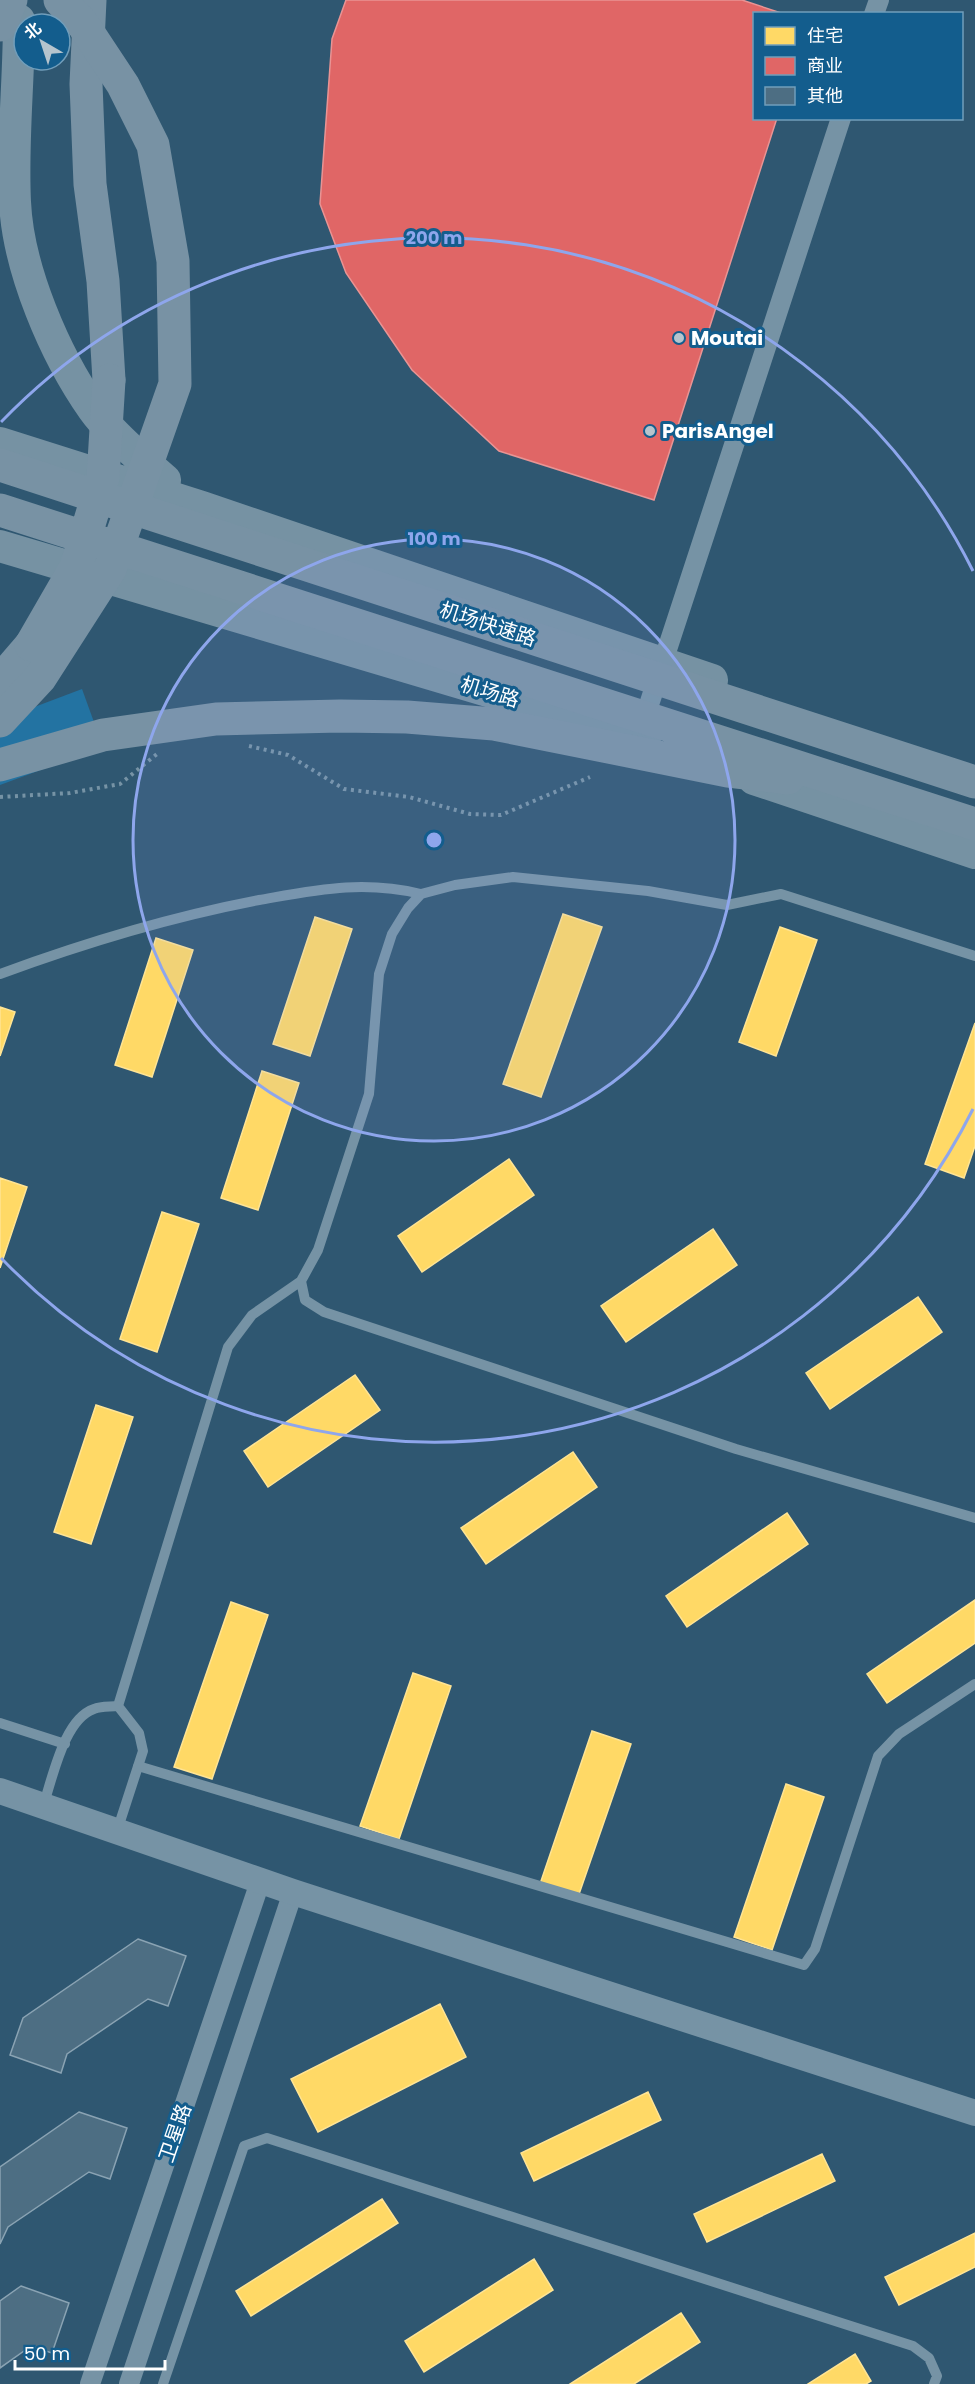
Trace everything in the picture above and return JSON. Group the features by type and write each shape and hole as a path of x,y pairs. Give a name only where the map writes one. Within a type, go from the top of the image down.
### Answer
{"highway":[{"path":"0,721 40,678 110,569 147,471 175,384 173,261 153,145 123,85 82,23 60,0"},
{"path":"0,681 31,645 76,567 103,478 109,380 103,281 90,183 86,84 90,0"},
{"name":"机场快速路","path":"0,465 975,782"},
{"name":"机场快速路","path":"0,510 975,824"},
{"path":"0,765 103,735 216,719 407,717 494,724 728,771 861,786"}],"main road":[{"path":"0,69 14,11"},
{"path":"14,11 15,205 29,275 56,348 95,411 163,479 202,507"},
{"path":"0,443 202,507 975,767"},
{"name":"机场路","path":"0,546 511,698 975,853"}],"street":[{"path":"637,740 840,120"},
{"path":"0,1791 260,1882 975,2113"},
{"name":"卫星路","path":"90,2384 260,1882"},
{"name":"卫星路","path":"129,2384 293,1892"}],"lane":[{"path":"0,974 72,947 207,910 335,886 392,887 421,894 454,885 513,877 648,891 727,905 780,894 975,956"},
{"path":"118,1706 228,1347 252,1315 302,1281 318,1250 369,1094 379,974 392,934 408,908 421,894"},
{"path":"302,1281 305,1300 324,1312 736,1449 975,1518"},
{"path":"138,1766 804,1965 815,1949 878,1756 899,1734 975,1684"},
{"path":"43,1806 70,1728 81,1716 95,1708 118,1706"},
{"path":"117,1832 143,1751 139,1733 118,1706"},
{"path":"0,1723 65,1744"},
{"path":"163,2384 244,2146 267,2138 913,2346 929,2358 937,2376 934,2384"}],"path":[{"path":"242,744 288,755 344,789 409,797 470,814 501,815 590,777"},
{"path":"0,797 70,793 120,784 165,747"}],"shaded area":[{"path":"82,689 103,747 0,785 0,720"}],"building: 住宅":[{"path":"563,914 602,927 541,1097 503,1084"},
{"path":"315,917 352,929 310,1056 273,1044"},
{"path":"780,927 817,940 776,1056 739,1042"},
{"path":"156,938 193,950 152,1077 115,1065"},
{"path":"0,1007 15,1012 0,1056"},
{"path":"975,1023 975,1146 964,1178 925,1164"},
{"path":"262,1071 299,1083 258,1210 221,1198"},
{"path":"509,1159 534,1195 422,1272 398,1236"},
{"path":"0,1178 27,1187 0,1268"},
{"path":"162,1212 199,1224 157,1352 120,1339"},
{"path":"713,1229 737,1265 626,1342 601,1306"},
{"path":"918,1297 942,1332 830,1409 806,1373"},
{"path":"355,1375 380,1410 268,1487 244,1451"},
{"path":"96,1405 133,1417 91,1544 54,1532"},
{"path":"573,1452 597,1487 486,1564 461,1528"},
{"path":"787,1513 808,1544 687,1627 666,1596"},
{"path":"975,1600 975,1643 887,1703 867,1674"},
{"path":"231,1602 268,1615 212,1779 174,1767"},
{"path":"413,1673 451,1686 399,1839 360,1826"},
{"path":"592,1731 631,1744 578,1897 540,1884"},
{"path":"786,1784 824,1797 772,1950 734,1937"},
{"path":"440,2004 466,2057 318,2132 291,2079"},
{"path":"648,2092 661,2120 534,2181 521,2153"},
{"path":"822,2154 835,2181 707,2242 694,2214"},
{"path":"382,2199 398,2223 251,2316 236,2291"},
{"path":"975,2233 975,2267 899,2305 885,2277"},
{"path":"534,2259 553,2290 424,2372 405,2341"},
{"path":"681,2313 700,2342 634,2384 570,2384"},
{"path":"855,2354 871,2381 866,2384 808,2384"}],"building: 商业":[{"path":"346,0 742,0 778,12 753,12 753,120 776,120 654,500 499,451 412,370 346,273 320,204 332,39"}],"building: 其他":[{"path":"138,1939 186,1956 168,2006 148,1999 67,2054 61,2073 10,2055 23,2018"},
{"path":"79,2112 127,2128 110,2179 89,2172 8,2227 0,2244 0,2167"},
{"path":"21,2286 69,2303 52,2353 31,2346 0,2368 0,2301"}],"place":[{"name":"Moutai","path":"679,338"},
{"name":"ParisAngel","path":"650,431"}]}
